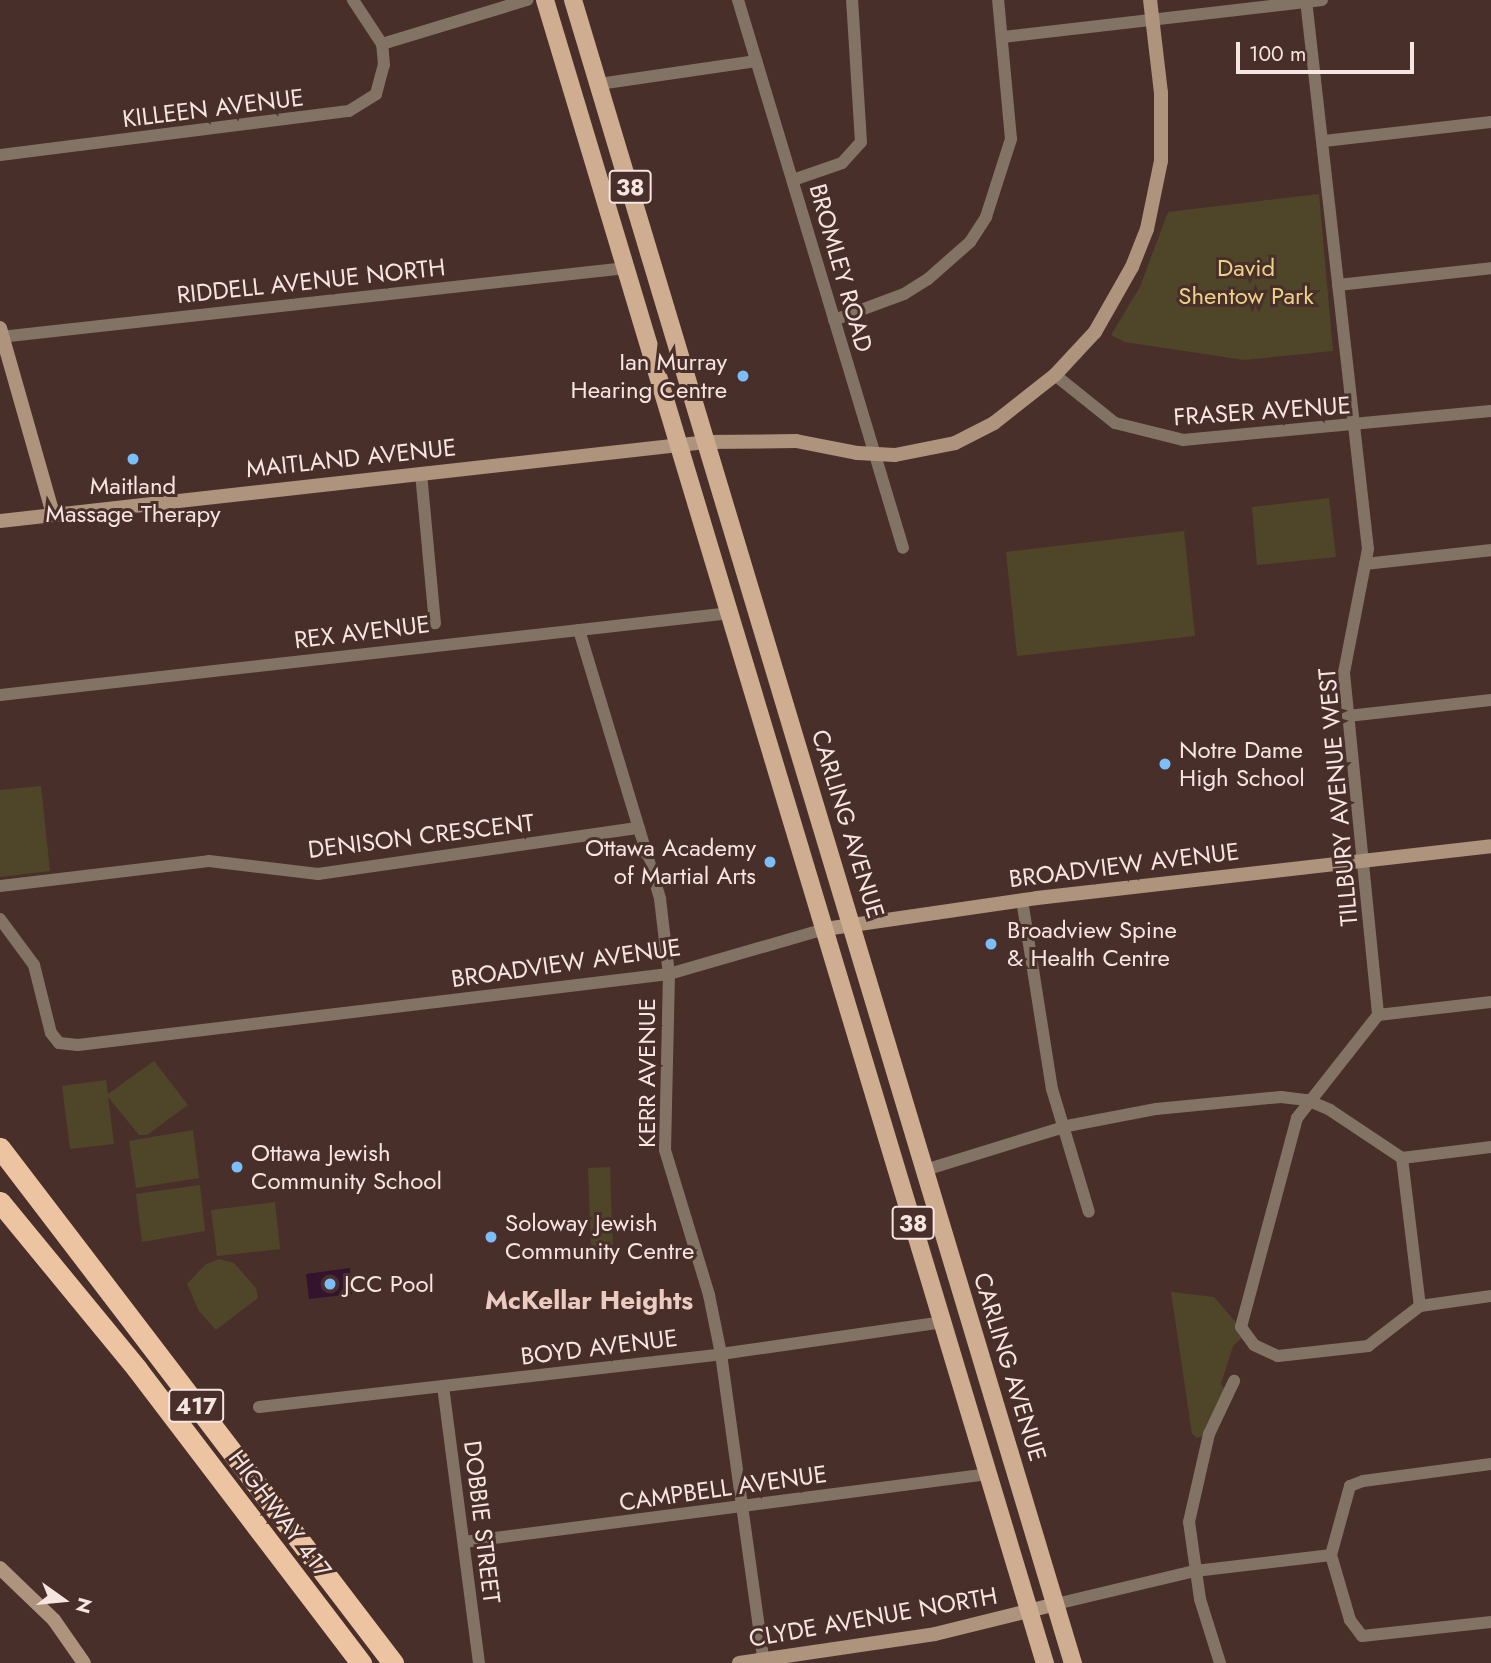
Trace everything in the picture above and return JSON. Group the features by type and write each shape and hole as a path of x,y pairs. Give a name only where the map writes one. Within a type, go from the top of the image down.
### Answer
{"highway":[{"name":"417","path":"0,1148 393,1663"},
{"name":"HIGHWAY 417","path":"0,1202 137,1369 361,1663"}],"main road":[{"name":"38","path":"545,0 681,445 1045,1663"},
{"name":"CARLING AVENUE","path":"573,0 1073,1663"}],"street":[{"path":"353,0 382,44 527,0"},
{"name":"BROMLEY ROAD","path":"738,0 903,548"},
{"path":"793,180 842,163 861,142 852,0"},
{"path":"834,320 904,294 928,279 970,243 986,217 1012,139 998,0"},
{"name":"MAITLAND AVENUE","path":"0,521 706,442 796,441 873,454 909,453 955,443 994,423 1055,375 1095,332 1147,229 1163,129 1150,0"},
{"path":"1003,37 1322,0"},
{"name":"TILLBURY AVENUE WEST","path":"1306,1 1324,141 1368,549 1344,673 1378,1015"},
{"name":"KILLEEN AVENUE","path":"0,155 349,111 376,94 384,65 382,44"},
{"path":"599,84 756,61"},
{"path":"1324,141 1491,122"},
{"name":"RIDDELL AVENUE NORTH","path":"1,334 626,268"},
{"path":"1338,285 1491,268"},
{"path":"1,334 53,514"},
{"name":"FRASER AVENUE","path":"1055,375 1115,423 1154,436 1183,440 1293,427 1355,426 1491,411"},
{"path":"421,473 435,623"},
{"path":"1365,564 1491,550"},
{"name":"REX AVENUE","path":"0,695 730,613"},
{"name":"KERR AVENUE","path":"579,630 660,899 669,975 665,1150 709,1295 721,1354 763,1661"},
{"path":"1348,716 1491,700"},
{"name":"DENISON CRESCENT","path":"0,886 209,861 318,874 639,828"},
{"name":"BROADVIEW AVENUE","path":"0,919 34,965 42,1010 59,1043 78,1045 669,975 852,922 1491,846"},
{"path":"1022,900 1040,1028 1052,1089 1067,1126 1089,1212"},
{"path":"1491,1002 1378,1015 1307,1100 1297,1118 1246,1300 1241,1327 1254,1345 1278,1356 1368,1346 1420,1306 1491,1296"},
{"path":"925,1170 1067,1126 1156,1109 1281,1097 1307,1100 1402,1158 1491,1147"},
{"path":"1402,1158 1420,1306"},
{"name":"BOYD AVENUE","path":"259,1407 721,1354 942,1322"},
{"path":"1220,1663 1195,1571 1189,1531 1196,1481 1217,1412 1234,1381"},
{"name":"DOBBIE STREET","path":"443,1386 479,1663"},
{"path":"1491,1464 1363,1481 1350,1486 1331,1555 1350,1620 1362,1636 1491,1622"},
{"name":"CAMPBELL AVENUE","path":"464,1542 744,1509 988,1474"},
{"path":"1056,1604 1195,1571 1331,1555"},
{"path":"0,1568 54,1620 84,1663"},
{"name":"CLYDE AVENUE NORTH","path":"739,1663 935,1634 1056,1604"}],"green space":[{"name":"David Shentow Park","path":"1319,194 1333,351 1244,360 1125,342 1111,335 1140,287 1168,212"},
{"path":"1329,498 1336,557 1257,565 1252,507"},
{"path":"1184,531 1195,636 1017,656 1006,552"},
{"path":"41,786 50,871 0,877 0,790"},
{"path":"154,1061 188,1105 147,1135 139,1135 108,1097 114,1144 70,1149 62,1086 106,1080 108,1094"},
{"path":"193,1130 199,1178 136,1188 129,1141"},
{"path":"610,1167 613,1250 591,1251 588,1168"},
{"path":"200,1185 205,1231 142,1242 136,1194"},
{"path":"275,1202 280,1249 217,1256 211,1210"},
{"path":"219,1259 234,1263 256,1288 258,1298 216,1330 199,1311 187,1284 206,1264"},
{"path":"1171,1292 1214,1297 1246,1334 1233,1346 1221,1384 1227,1393 1209,1434 1197,1438 1192,1434"}],"shaded area":[{"name":"JCC Pool","path":"350,1268 352,1294 309,1299 306,1274"}],"place":[{"name":"Ian Murray Hearing Centre","path":"743,376"},
{"name":"Maitland Massage Therapy","path":"133,459"},
{"name":"Notre Dame High School","path":"1165,764"},
{"name":"Ottawa Academy of Martial Arts","path":"770,862"},
{"name":"Broadview Spine & Health Centre","path":"991,944"},
{"name":"Ottawa Jewish Community School","path":"237,1167"},
{"name":"Soloway Jewish Community Centre","path":"491,1237"},
{"name":"JCC Pool","path":"330,1284"}],"district":[{"name":"McKellar Heights","path":"589,1301"}]}
